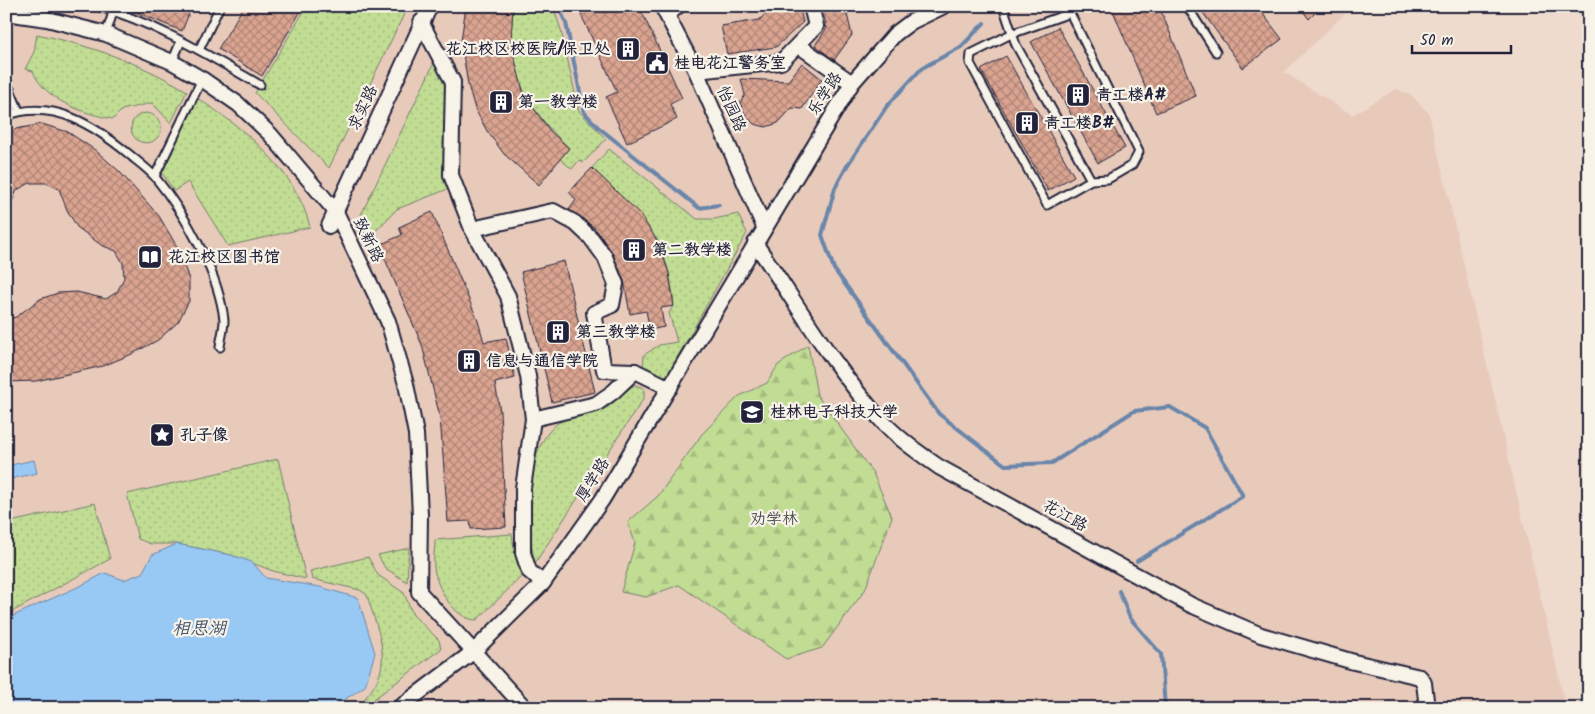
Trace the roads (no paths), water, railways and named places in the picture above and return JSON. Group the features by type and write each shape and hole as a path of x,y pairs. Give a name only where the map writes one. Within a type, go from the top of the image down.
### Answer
{"street":[{"name":"求实路","path":"329,226 430,6"},
{"path":"696,71 781,62 816,26 811,6"},
{"name":"乐学路","path":"764,227 852,83 895,34 911,22 944,6"},
{"name":"怡园路","path":"666,12 696,71 764,227"},
{"name":"致新路","path":"6,13 47,19 106,34 172,62 202,79 238,104 270,134 336,212 388,321 406,384 416,434 420,515 419,592 525,708"},
{"path":"422,22 453,82 451,176 472,228 508,296 528,376 533,420 523,488 523,553 529,571 543,583"},
{"path":"798,45 852,83"},
{"path":"472,228 553,211 575,223 591,238 605,257 616,284 612,304 594,313 604,370 635,372 670,388"},
{"name":"厚学路","path":"399,708 472,652 543,583 602,500 764,227"},
{"name":"花江路","path":"755,243 838,365 882,421 907,444 939,467 1191,605 1261,635 1354,662 1418,676 1424,683 1427,708"},
{"path":"533,420 596,404 613,392 635,372"}],"lane":[{"path":"96,6 114,9 181,41 260,85"},
{"path":"199,50 220,6"},
{"path":"666,12 683,6"},
{"path":"1003,6 1011,34 1091,180"},
{"path":"1187,6 1216,52"},
{"path":"106,34 114,9"},
{"path":"1070,13 1139,152 1132,165 1108,180 1091,180 1047,205 970,63 971,54 1011,34 1070,13"},
{"path":"172,62 181,41"},
{"path":"155,176 202,79"},
{"path":"6,80 19,111"},
{"path":"6,116 32,109 62,113 90,125 155,176 190,229 210,269 220,297 224,322 220,346"}],"water":[{"path":"34,460 37,473 6,480 6,466"},
{"name":"相思湖","path":"177,544 231,555 252,562 266,578 320,587 358,598 375,653 365,686 332,708 6,708 6,619 105,573 124,580 142,573 152,555"}],"waterway":[{"path":"558,6 566,23 584,112 598,127 699,208 719,205"},
{"path":"984,23 961,47 922,68 887,106 847,166 835,188 822,235 834,269 939,414 1005,465 1052,463 1134,411 1170,407 1205,428 1243,496 1137,561"},
{"path":"1119,591 1130,618 1161,654 1165,708"}],"place":[{"name":"花江校区校医院/保卫处","path":"628,49"},
{"name":"桂电花江警务室","path":"657,63"},
{"name":"青工楼A#","path":"1078,95"},
{"name":"第一教学楼","path":"501,102"},
{"name":"青工楼B#","path":"1027,123"},
{"name":"第二教学楼","path":"634,250"},
{"name":"花江校区图书馆","path":"150,257"},
{"name":"第三教学楼","path":"558,332"},
{"name":"信息与通信学院","path":"469,361"},
{"name":"桂林电子科技大学","path":"752,412"},
{"name":"孔子像","path":"162,435"}],"park label":[{"name":"劝学林","path":"774,519"}]}
